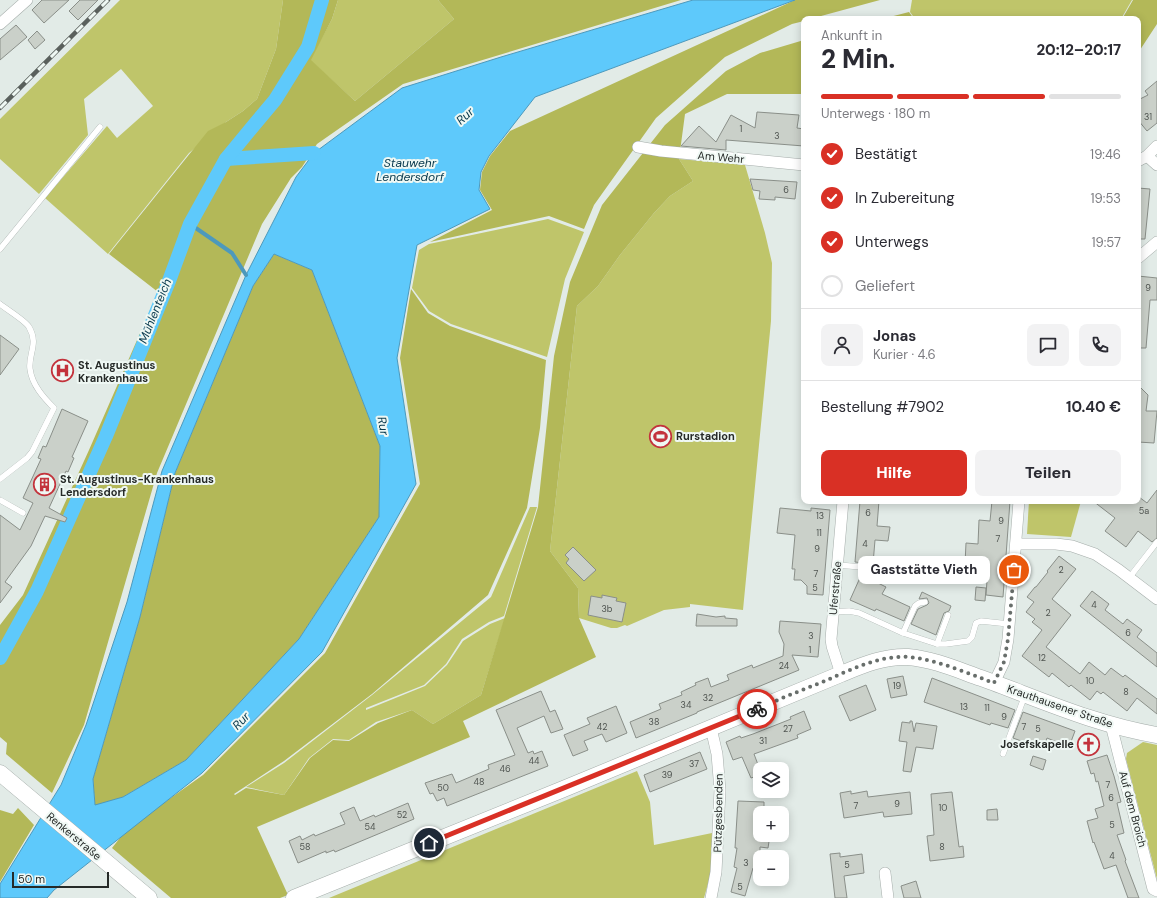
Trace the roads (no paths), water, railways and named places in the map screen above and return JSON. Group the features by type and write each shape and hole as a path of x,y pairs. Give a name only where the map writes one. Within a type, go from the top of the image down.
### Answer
{"street":[{"path":"0,24 27,0"},
{"path":"1157,146 1142,158 1157,165"},
{"name":"Am Wehr","path":"638,147 674,153 801,165"},
{"path":"1141,255 1157,242"},
{"name":"Uferstraße","path":"842,674 832,646 843,504"},
{"path":"994,683 1004,662 1008,639 1019,504"},
{"path":"1016,544 1056,544 1072,546 1095,554 1157,599"},
{"name":"Krauthausener Straße","path":"294,898 882,659 909,657 923,659 1111,725 1157,735"},
{"name":"Auf dem Broich","path":"1111,725 1153,889 1157,891"},
{"name":"Pützgesbenden","path":"711,728 718,754 720,790 716,872 711,898"},
{"name":"Renkerstraße","path":"0,773 149,898"},
{"path":"885,873 888,898"}],"lane":[{"path":"0,249 100,127"},
{"path":"0,304 29,326 34,339 30,370 37,388 54,408 32,452 27,458 0,479"},
{"path":"0,500 23,513"},
{"path":"1129,578 1157,542"},
{"path":"837,565 875,568"},
{"path":"903,633 915,606 919,603 925,602"},
{"path":"834,612 849,611 859,613 903,633 937,644 968,641 972,637 976,622 981,621 1009,624"},
{"path":"937,644 948,616"},
{"path":"1003,754 1025,694"}],"water":[{"name":"Stauwehr Lendersdorf","path":"693,0 795,0 535,97 489,156 481,172 479,190 490,209 417,245 397,358 416,484 322,652 202,773 54,890 47,898 0,898 0,884 61,785 86,725 127,602 162,471 246,275 296,177 314,153 402,88","holes":["274,254 312,270 380,446 379,517 299,639 186,760 123,797 95,805 93,779 140,617 175,473 253,286"]}],"waterway":[{"name":"Mühlenteich","path":"0,658 37,591 106,436 169,281 190,224 226,159 275,100 308,47 322,0"},
{"path":"226,159 314,153"},
{"path":"190,224 232,253 246,275"}],"railway":[{"path":"0,108 108,0"}],"place":[{"name":"St. Augustinus Krankenhaus","path":"62,371"},
{"name":"Rurstadion","path":"661,436"},
{"name":"St. Augustinus-Krankenhaus Lendersdorf","path":"44,485"},
{"name":"Gaststätte Vieth","path":"1014,570"},
{"name":"Josefskapelle","path":"1089,744"}],"water label":[{"name":"Rur","path":"465,116"},
{"name":"Rur","path":"383,426"},
{"name":"Rur","path":"241,721"}]}
